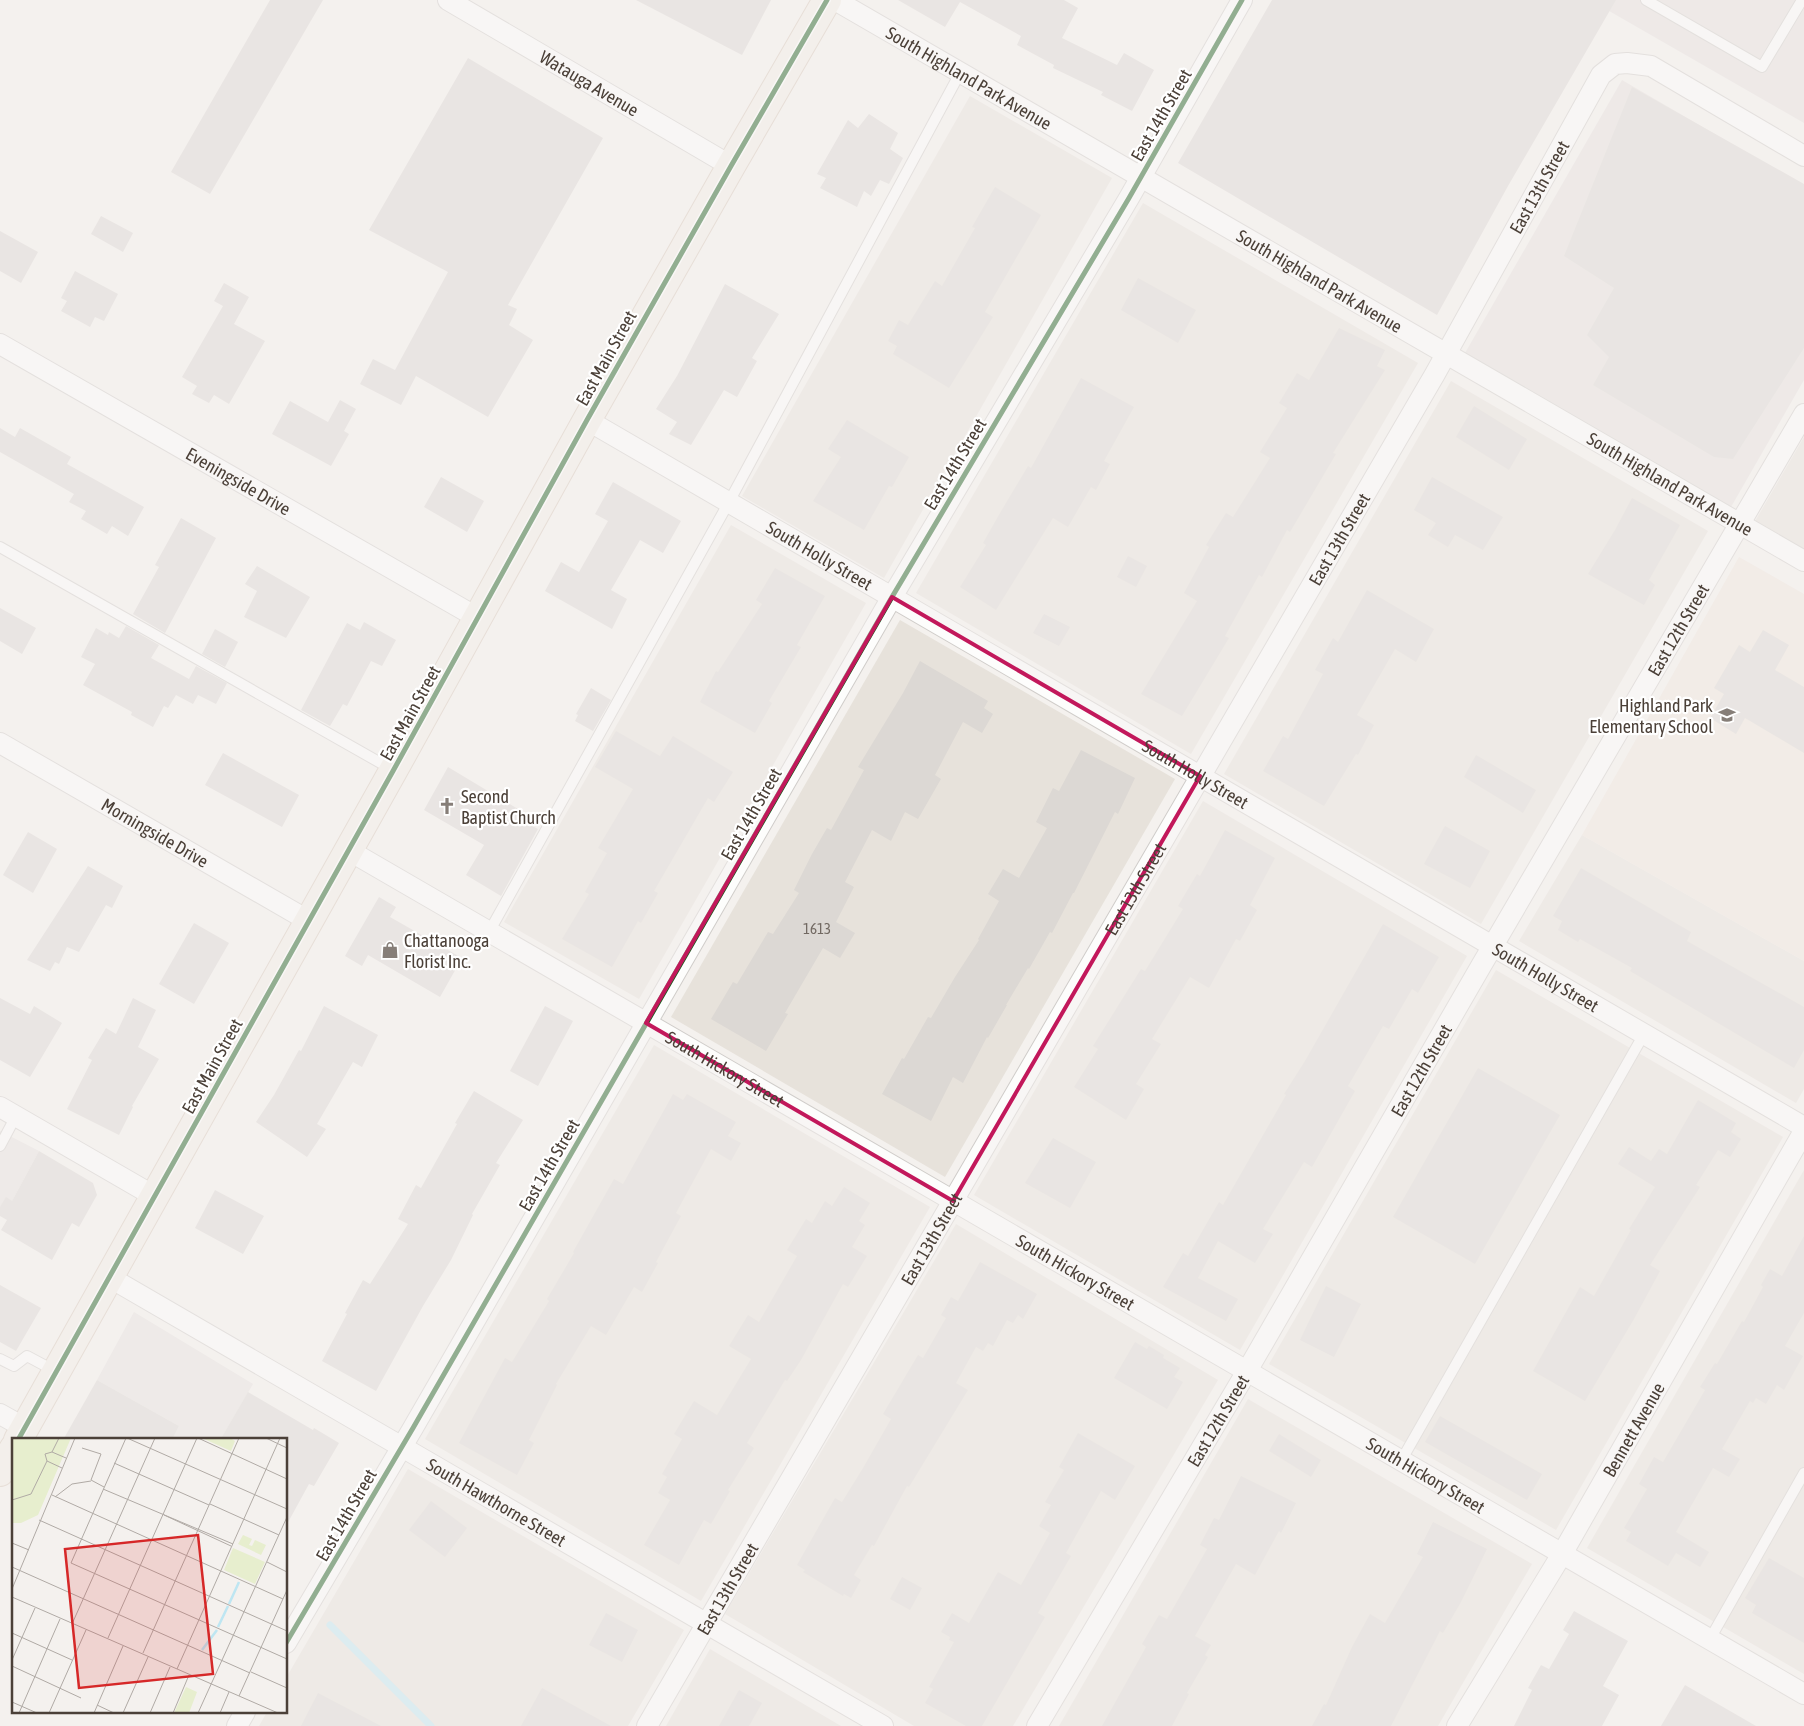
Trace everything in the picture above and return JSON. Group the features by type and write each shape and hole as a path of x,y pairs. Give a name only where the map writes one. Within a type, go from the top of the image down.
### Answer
{"main road":[{"name":"East Main Street","path":"19,1438 393,771 587,420 827,0"},
{"name":"East Main Street","path":"0,1472 12,1451"}],"street":[{"name":"Watauga Avenue","path":"448,0 731,166"},
{"name":"South Highland Park Avenue","path":"835,0 1804,561"},
{"name":"East 14th Street","path":"288,1640 402,1447 892,597 1141,177 1242,0"},
{"name":"East 13th Street","path":"647,1726 1446,354 1601,75 1614,64 1627,62 1651,66 1804,156"},
{"name":"Eveningside Drive","path":"0,344 478,618"},
{"name":"East 12th Street","path":"1037,1726 1804,414"},
{"name":"South Holly Street","path":"587,420 1804,1127"},
{"name":"Morningside Drive","path":"0,743 309,921"},
{"name":"South Hickory Street","path":"348,850 1804,1694"},
{"path":"8,1112 154,1196"},
{"name":"Bennett Avenue","path":"1457,1726 1562,1554 1804,1131"},
{"name":"South Hawthorne Street","path":"110,1277 883,1726"},
{"path":"0,1414 19,1438"},
{"path":"238,1726 244,1714"}],"lane":[{"path":"1646,0 1762,67 1802,0"},
{"path":"489,932 729,502 960,73"},
{"path":"0,548 393,771"},
{"path":"1401,1461 1644,1034"},
{"path":"0,1146 8,1112"},
{"path":"0,1359 14,1366 27,1356 56,1371"},
{"path":"1710,1639 1804,1473"}],"highlighted area":[{"path":"892,597 1200,776 953,1201 646,1023"}],"shaded area":[{"path":"1590,0 1804,0 1804,123"},
{"path":"1622,80 1804,186 1804,380 1731,507 1465,353"},
{"path":"970,96 1112,178 884,578 742,496"},
{"path":"1143,203 1418,363 1191,754 916,593"},
{"path":"1451,381 1708,531 1481,924 1224,774"},
{"path":"1804,437 1804,552 1754,523"},
{"path":"731,525 866,603 639,999 504,922"},
{"name":"Highland Park Elementary School","path":"1739,557 1804,594 1804,961 1582,835"},
{"path":"900,620 1175,779 945,1177 671,1017"},
{"path":"1203,801 1467,956 1240,1350 974,1195"},
{"path":"1582,835 1804,961 1804,1089 1796,1103 1519,941"},
{"path":"1496,970 1783,1137 1556,1530 1269,1364"},
{"path":"654,1045 930,1207 701,1601 425,1439"},
{"path":"0,1131 39,1151 12,1201 0,1207"},
{"path":"1804,1170 1804,1674 1587,1548"},
{"path":"956,1224 1218,1380 1013,1726 914,1726 725,1614"},
{"path":"134,1312 253,1384 221,1438 173,1438 179,1426 97,1380"},
{"path":"1248,1399 1532,1564 1438,1726 1059,1726"},
{"path":"408,1469 684,1630 628,1726 259,1726 266,1714 288,1714 288,1675"},
{"path":"710,1649 841,1726 666,1726"}],"building":[{"path":"270,0 323,0 210,194 171,172"},
{"path":"636,0 771,0 742,55"},
{"path":"898,0 1064,0 1078,8 1062,38 1117,65 1124,53 1154,70 1132,111 1101,95 1103,92 1053,68 1054,65 1017,45 1021,36 960,2 945,27"},
{"path":"1272,0 1616,0 1508,186 1437,315 1178,163"},
{"path":"468,58 603,138 508,305 517,309 509,325 533,340 488,417 416,376 401,405 360,384 373,359 395,370 448,272 369,230"},
{"path":"1632,87 1804,184 1804,348 1733,459 1714,457 1593,385 1609,357 1587,335 1614,288 1564,256"},
{"path":"869,114 898,133 890,149 903,158 889,184 880,180 871,196 864,191 857,207 820,188 826,178 817,174 848,120 858,128"},
{"path":"995,187 1041,215 985,312 993,317 949,388 893,354 897,346 888,341 899,320 908,325 935,281 942,286 975,228 972,227"},
{"path":"101,216 133,233 123,252 91,234"},
{"path":"0,231 38,252 21,283 0,271"},
{"path":"75,271 118,294 104,321 95,317 90,327 61,311 67,301 61,298"},
{"path":"1138,278 1196,310 1178,343 1121,310"},
{"path":"224,283 249,297 234,324 265,341 229,404 214,395 209,403 192,394 197,386 182,377 223,306 214,301"},
{"path":"725,284 779,314 752,358 757,361 737,397 724,390 691,445 669,434 677,422 656,409 677,376"},
{"path":"1339,328 1385,350 1377,366 1385,370 1333,453 1336,454 1290,532 1287,530 1262,577 1259,575 1225,636 1229,638 1182,716 1141,694 1197,601 1184,593 1209,547 1206,545 1226,513 1233,517 1270,458 1260,452 1287,408 1279,403 1297,373 1309,380"},
{"path":"1081,378 1134,407 1104,461 1110,464 1096,490 1091,487 1068,527 1053,518 996,610 960,587 986,545 983,543 1000,513 1028,466 1031,468"},
{"path":"340,400 356,409 344,431 349,434 331,466 272,434 290,401 328,422"},
{"path":"1474,406 1527,439 1509,470 1456,437"},
{"path":"847,420 909,457 892,487 889,486 864,530 813,501 841,457 828,449"},
{"path":"0,428 15,437 20,428 71,457 67,464 144,507 128,536 112,526 107,534 81,519 86,511 69,502 74,494 0,452"},
{"path":"441,477 484,501 467,532 424,507"},
{"path":"1432,477 1503,517 1483,550 1455,535 1448,547 1428,535 1436,523 1414,510"},
{"path":"613,482 681,521 663,553 640,540 611,590 627,599 612,629 545,591 561,562 579,572 608,521 595,514"},
{"path":"1632,498 1680,525 1649,580 1655,585 1644,605 1588,574"},
{"path":"181,518 216,538 165,633 133,614 159,567 155,565"},
{"path":"1128,556 1147,566 1136,587 1117,577"},
{"path":"257,566 310,597 286,638 244,617 257,591 245,584"},
{"path":"775,568 825,596 797,645 801,647 769,701 772,703 755,733 700,702 716,671 718,672 762,604 756,600"},
{"path":"1367,590 1434,629 1416,662 1395,649 1357,715 1374,725 1358,755 1356,754 1324,806 1263,771 1283,736 1288,739 1323,674 1315,670 1333,638 1338,642"},
{"path":"0,608 36,628 22,654 0,641"},
{"path":"1044,614 1070,627 1059,646 1033,633"},
{"path":"364,622 396,640 382,666 371,661 347,706 343,704 330,726 301,710 347,623 360,630"},
{"path":"126,626 159,645 151,658 189,679 196,666 227,683 216,704 198,695 193,704 176,695 168,708 164,706 153,727 131,715 132,712 83,685 95,664 81,657 96,628 108,635 109,632 119,638"},
{"path":"215,629 238,642 225,667 202,654"},
{"path":"1763,630 1789,645 1775,670 1804,687 1804,753 1745,718 1736,734 1710,718 1724,694 1714,688 1739,645 1750,652"},
{"path":"920,661 988,701 984,708 993,714 982,733 963,722 935,775 941,779 918,819 905,812 891,841 872,830 845,882 854,887 836,922 855,933 840,958 823,948 785,1013 788,1014 766,1051 711,1019 733,982 737,984 768,932 773,934 799,893 794,890 812,854 827,828 831,830 864,770 858,767"},
{"path":"591,688 611,700 593,731 575,721 578,715 576,714"},
{"path":"616,731 660,756 673,736 733,772 714,802 708,798 654,891 658,893 641,923 638,921 612,967 562,939 589,894 585,892 607,853 598,848 633,789 595,767"},
{"path":"1081,750 1135,778 1118,814 1115,812 1052,933 1050,932 987,1037 963,1083 953,1077 931,1121 882,1094 902,1058 904,1059 928,1017 931,1018 979,940 999,901 988,894 1003,869 1019,878 1047,828 1036,822 1053,788 1059,791"},
{"path":"223,753 299,795 282,827 205,785"},
{"path":"1476,755 1536,790 1523,813 1464,777"},
{"path":"448,767 523,812 519,819 538,829 501,896 466,875 484,845 424,810"},
{"path":"1445,826 1490,851 1470,888 1424,864"},
{"path":"1225,830 1275,858 1250,905 1257,910 1240,941 1236,939 1209,988 1190,977 1152,1039 1161,1044 1136,1084 1144,1089 1126,1120 1074,1087 1098,1049 1093,1046 1141,969 1145,971 1183,909 1178,906 1197,874 1200,876"},
{"path":"28,832 57,849 33,893 3,875"},
{"path":"88,866 123,886 112,908 106,905 79,952 67,947 59,964 55,962 50,971 27,960"},
{"path":"1581,868 1691,932 1687,941 1804,1007 1804,1050 1794,1068 1630,971 1632,968 1580,939 1578,942 1558,930 1562,921 1553,916"},
{"path":"379,897 396,907 390,917 462,958 440,997 368,955 362,966 345,956"},
{"path":"194,923 229,943 194,1004 159,984"},
{"path":"1383,924 1439,957 1418,993 1412,989 1389,1029 1383,1026 1348,1086 1355,1091 1312,1167 1304,1162 1263,1229 1273,1234 1255,1263 1218,1241 1198,1278 1238,1299 1226,1321 1163,1287 1183,1253 1188,1256 1219,1202 1223,1205 1286,1095 1284,1094 1305,1061"},
{"path":"0,998 30,1014 34,1006 62,1023 30,1077 0,1060"},
{"path":"133,998 156,1010 138,1047 159,1059 132,1106 119,1135 67,1109 92,1060 88,1058 106,1028 116,1034"},
{"path":"324,1006 378,1035 362,1067 353,1062 317,1124 326,1129 307,1157 256,1122 274,1095 299,1050 301,1051"},
{"path":"545,1006 573,1021 538,1086 510,1071"},
{"path":"1478,1068 1560,1115 1475,1264 1393,1217"},
{"path":"474,1091 523,1120 496,1163 500,1165 472,1214 451,1260 376,1391 322,1361 363,1280 370,1284 408,1224 398,1219 416,1185 421,1188"},
{"path":"673,1094 683,1100 687,1094 736,1122 728,1136 741,1143 731,1161 711,1149 676,1213 681,1216 642,1292 634,1287 606,1335 591,1326 556,1384 529,1440 534,1443 517,1475 459,1443 505,1358 512,1362 549,1301 547,1299 614,1179 623,1184"},
{"path":"1698,1100 1736,1123 1731,1132 1741,1139 1730,1157 1718,1150 1696,1185 1700,1187 1650,1265 1660,1271 1585,1401 1533,1371 1580,1287 1594,1296 1631,1230 1629,1229 1655,1187 1618,1164 1629,1147 1651,1161 1659,1149 1667,1154"},
{"path":"1053,1138 1096,1162 1070,1208 1025,1183"},
{"path":"39,1151 93,1183 97,1195 79,1227 72,1223 52,1260 1,1230 7,1220 0,1216 0,1207 6,1197 12,1201"},
{"path":"844,1187 870,1203 859,1221 865,1225 852,1247 867,1256 848,1287 843,1284 801,1360 787,1381 785,1380 747,1443 754,1448 728,1490 730,1491 711,1524 704,1520 679,1565 644,1545 670,1500 658,1493 667,1477 662,1474 682,1439 674,1434 694,1401 717,1415 751,1359 729,1346 748,1315 759,1322 797,1256 787,1250 806,1219 812,1223 825,1201 832,1206"},
{"path":"215,1190 264,1216 243,1254 195,1228"},
{"path":"1804,1236 1804,1313 1785,1346 1803,1356 1784,1390 1777,1385 1766,1404 1756,1398 1753,1403 1750,1401 1722,1449 1740,1459 1729,1477 1713,1468 1676,1532 1709,1552 1700,1567 1676,1553 1668,1566 1626,1541 1631,1532 1624,1528 1647,1489 1639,1484 1654,1457 1663,1462 1705,1390 1700,1387 1715,1363 1717,1364 1742,1321 1744,1322 1763,1287 1761,1285 1770,1269 1782,1276"},
{"path":"980,1262 1037,1294 1023,1319 1018,1315 1013,1323 1007,1320 993,1346 988,1343 983,1351 976,1347 956,1383 968,1390 909,1487 907,1486 874,1546 872,1545 854,1575 861,1580 851,1598 844,1594 843,1596 803,1572 805,1570 797,1565 835,1498 842,1502 863,1468 891,1419 883,1414 918,1355 923,1358 946,1318 941,1315 951,1297 958,1301"},
{"path":"0,1285 41,1308 16,1351 0,1342"},
{"path":"1326,1286 1361,1304 1334,1357 1300,1340"},
{"path":"1135,1342 1147,1349 1149,1346 1164,1355 1163,1358 1180,1368 1174,1377 1183,1382 1167,1409 1114,1378"},
{"path":"97,1380 179,1426 173,1438 64,1438"},
{"path":"248,1392 339,1443 314,1486 309,1484 288,1522 288,1438 221,1438"},
{"path":"1440,1416 1542,1474 1527,1500 1425,1442"},
{"path":"1078,1433 1135,1466 1115,1500 1101,1491 1066,1553 1071,1556 1038,1613 1045,1617 982,1726 966,1726 925,1703 933,1689 929,1687 954,1642 949,1640 950,1637 941,1632 952,1613 969,1623 998,1572 1021,1585 1050,1533 1039,1526 1051,1505 1045,1502 1064,1470 1059,1467"},
{"path":"1279,1434 1321,1460 1311,1477 1269,1451"},
{"path":"1241,1476 1296,1503 1281,1533 1279,1531 1255,1575 1236,1564 1195,1636 1211,1645 1205,1655 1208,1657 1187,1693 1189,1694 1172,1726 1102,1726 1146,1647 1142,1644 1159,1615 1167,1619 1207,1549 1200,1545 1214,1518 1219,1520"},
{"path":"431,1501 467,1528 445,1557 409,1530"},
{"path":"1433,1522 1487,1549 1461,1602 1443,1633 1440,1631 1391,1726 1312,1726 1324,1704 1326,1705 1352,1647 1370,1614 1385,1623 1423,1557 1417,1554"},
{"path":"1769,1558 1804,1578 1804,1643 1752,1613 1756,1605 1745,1598"},
{"path":"902,1577 922,1588 910,1610 890,1599"},
{"path":"1574,1611 1628,1641 1603,1686 1619,1695 1602,1726 1514,1726 1532,1690 1528,1688 1541,1665 1549,1669 1569,1634 1563,1630"},
{"path":"606,1613 638,1630 622,1662 589,1645"},
{"path":"1685,1685 1756,1726 1661,1726"},
{"path":"542,1688 611,1726 521,1726"},
{"path":"739,1690 762,1703 749,1726 719,1726"},
{"path":"318,1693 381,1726 301,1726"}],"waterway":[{"path":"330,1625 431,1726"}],"cycle path":[{"path":"19,1438 393,771 587,420 827,0"},
{"path":"288,1640 413,1428 892,597 1129,198 1242,0"}],"place":[{"name":"Highland Park Elementary School","path":"1727,715"},
{"name":"Second Baptist Church","path":"447,806"},
{"name":"Chattanooga Florist Inc.","path":"390,950"}]}
